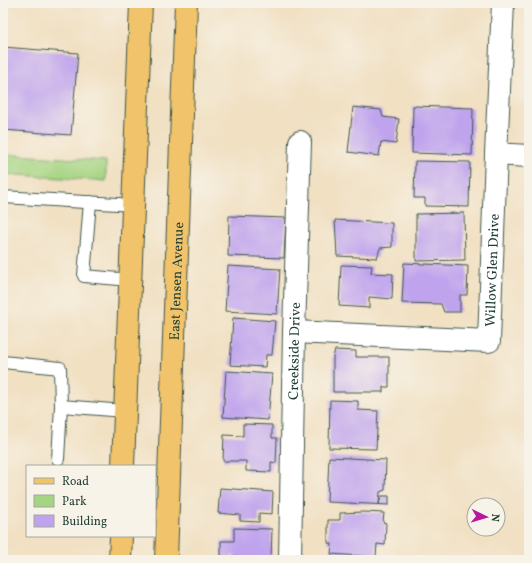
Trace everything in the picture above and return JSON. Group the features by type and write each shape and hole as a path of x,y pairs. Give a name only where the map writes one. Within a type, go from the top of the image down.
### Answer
{"main road":[{"path":"123,465 141,3"},
{"name":"East Jensen Avenue","path":"166,560 186,3"},
{"path":"120,560 121,537"}],"street":[{"name":"Willow Glen Drive","path":"294,332 489,341 503,3"},
{"name":"Creekside Drive","path":"290,560 294,332 300,142"},
{"path":"496,154 529,156"}],"lane":[{"path":"3,197 134,205"},
{"path":"90,202 84,276 131,280"},
{"path":"3,362 60,368 61,406 58,459"},
{"path":"61,406 126,411"}],"green space":[{"path":"3,154 106,161 106,181 3,174"}],"building":[{"path":"3,47 78,53 71,135 3,130"},
{"path":"413,106 473,108 472,155 412,153"},
{"path":"353,107 381,110 383,117 399,119 396,144 381,142 379,156 348,152"},
{"path":"415,161 470,162 469,207 425,206 425,198 414,198"},
{"path":"464,213 465,260 416,261 416,214"},
{"path":"229,216 286,218 284,258 228,256"},
{"path":"335,220 392,223 392,247 380,248 377,258 337,256"},
{"path":"404,263 468,266 467,295 460,295 460,312 444,312 441,304 402,303"},
{"path":"341,265 372,266 371,273 393,274 392,299 369,297 369,308 339,306"},
{"path":"228,266 280,269 277,314 225,311"},
{"path":"233,318 275,321 272,355 266,355 265,367 230,365"},
{"path":"335,350 356,351 356,357 389,357 389,387 383,387 383,392 333,392 333,357"},
{"path":"226,371 272,374 268,420 223,417"},
{"path":"330,400 358,401 358,410 378,411 376,449 329,448"},
{"path":"243,424 272,425 272,438 277,438 276,463 271,462 271,472 246,471 246,461 223,461 224,435 243,436"},
{"path":"329,457 386,460 385,490 380,492 379,504 381,496 389,496 389,505 327,502"},
{"path":"220,488 273,492 272,514 259,513 259,522 240,521 240,515 218,513"},
{"path":"340,513 384,513 383,522 386,523 385,545 377,544 376,557 331,554 332,544 328,543 328,520 340,520"},
{"path":"234,528 272,529 271,560 235,560 235,556 221,556 221,541 234,541"}]}
